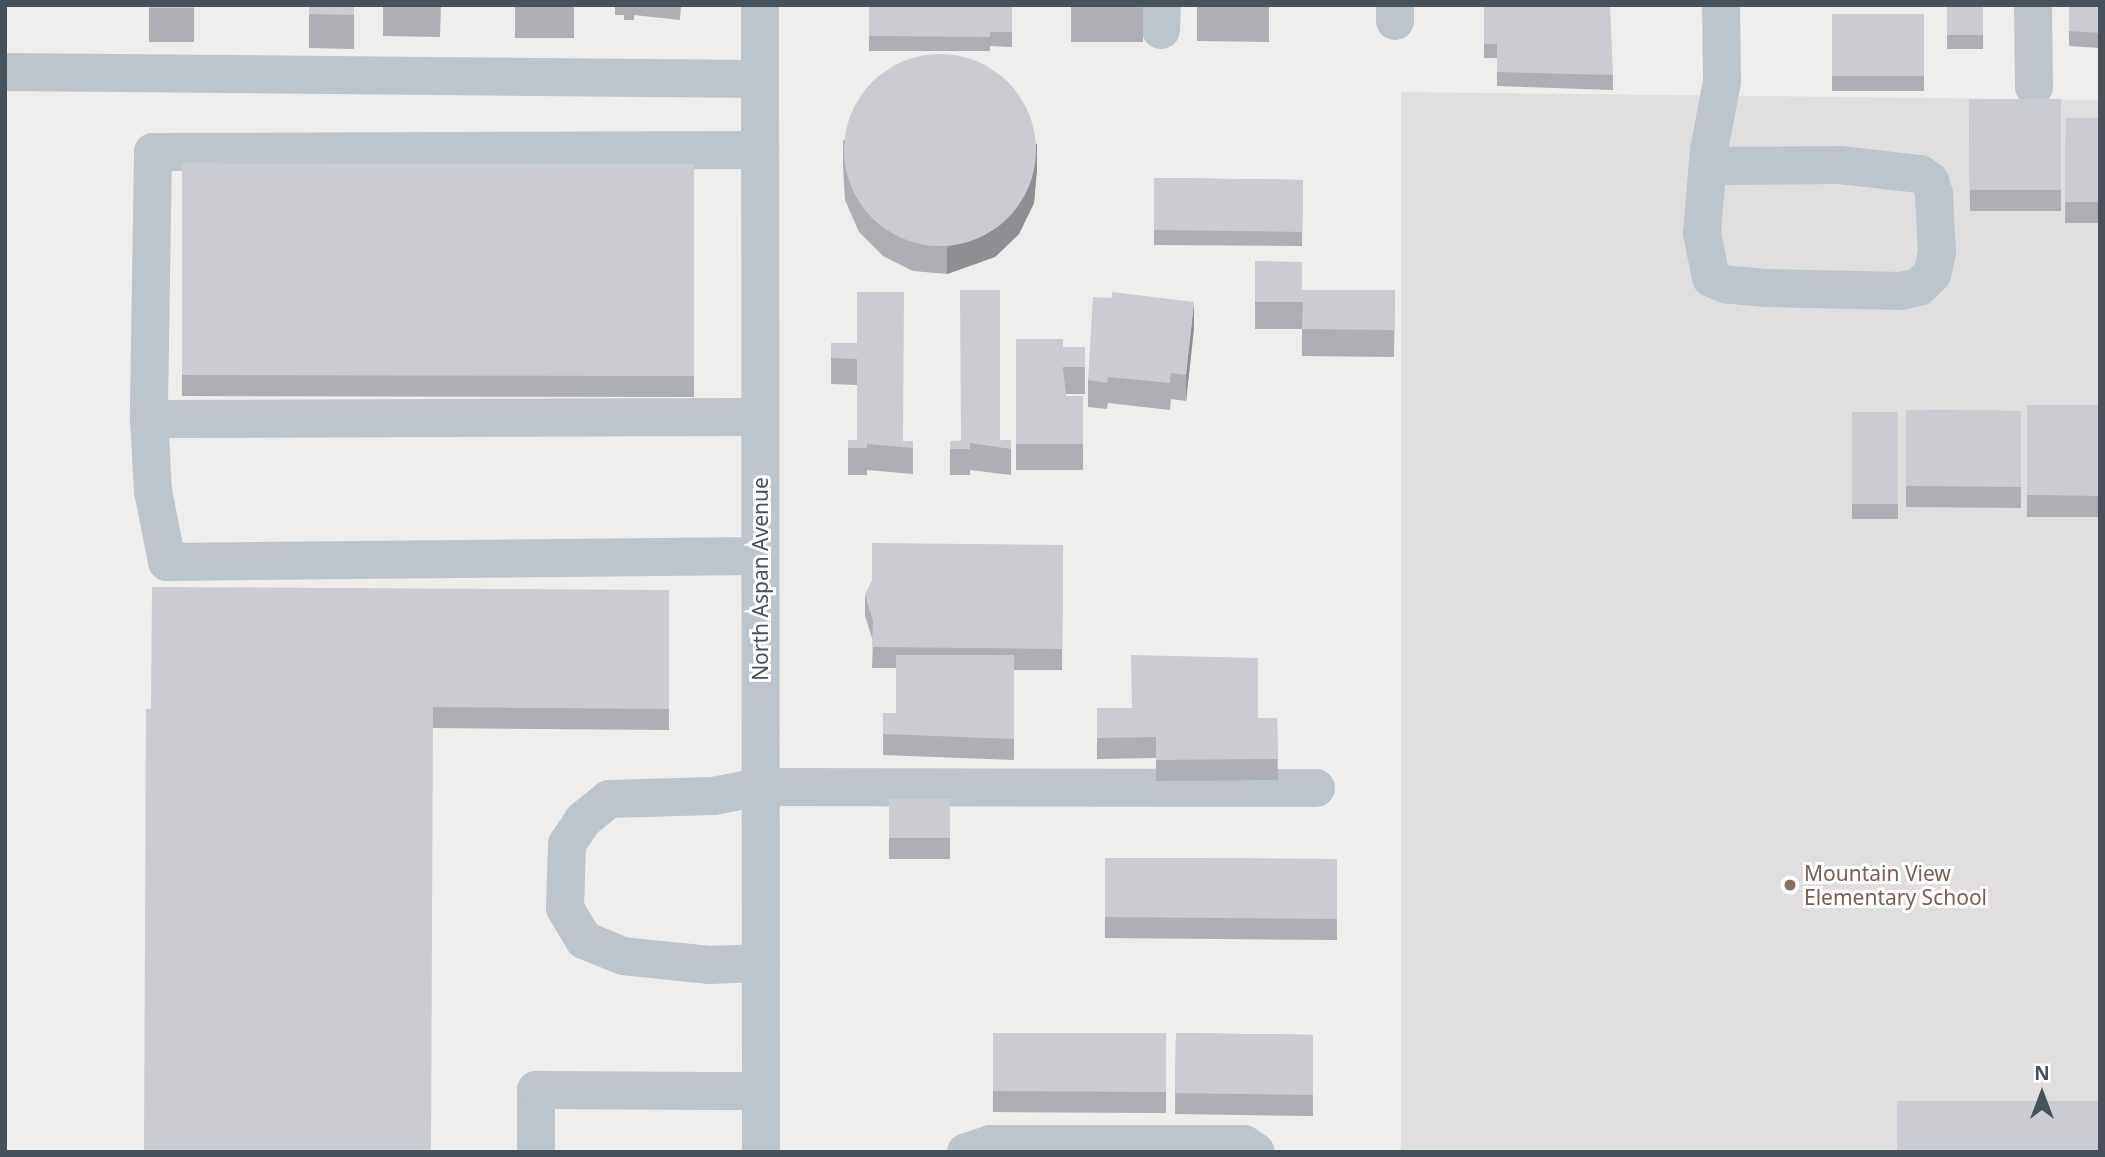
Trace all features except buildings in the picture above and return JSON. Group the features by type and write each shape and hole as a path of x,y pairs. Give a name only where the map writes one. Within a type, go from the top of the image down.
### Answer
{"street":[{"name":"North Aspan Avenue","path":"760,5 761,1152"},
{"path":"1708,166 1840,165 1920,174 1930,181 1934,194 1937,253 1932,274 1919,287 1899,291 1766,288 1728,285 1711,278 1702,233 1708,166 1722,82 1721,5"},
{"path":"2033,5 2034,87"},
{"path":"5,72 760,79"},
{"path":"760,150 153,152 149,419 153,491 167,562 760,556"},
{"path":"149,419 760,417"},
{"path":"761,963 710,965 623,956 584,940 565,908 567,844 583,820 609,799 713,796 760,787 1316,788"},
{"path":"536,1152 536,1090 761,1091"},
{"path":"966,1152 990,1144 1244,1144 1256,1152"}],"shaded area":[{"path":"1401,92 2100,100 2100,1152 1401,1152"}],"place":[{"name":"Mountain View Elementary School","path":"1790,885"}]}
